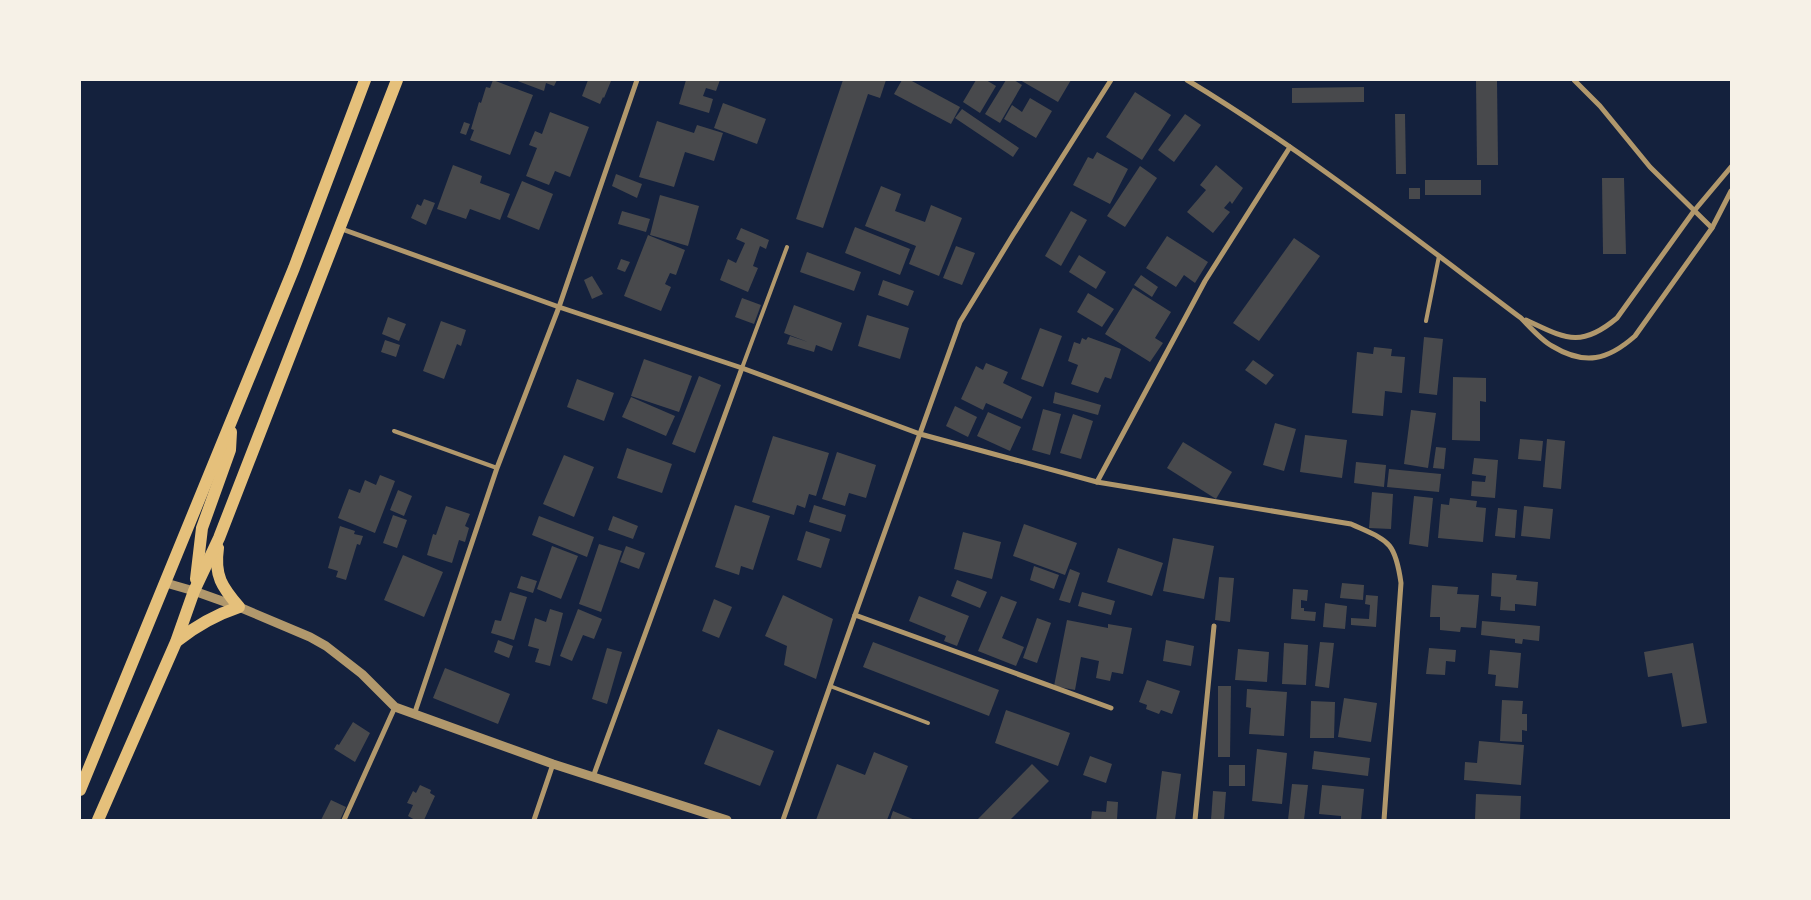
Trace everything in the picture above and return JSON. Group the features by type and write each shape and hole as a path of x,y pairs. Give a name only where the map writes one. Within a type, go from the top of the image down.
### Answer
{"main road":[{"path":"80,790 294,268 365,80"},
{"path":"98,820 176,642 194,591 219,538 397,80"},
{"path":"194,591 202,528 230,450 232,420"},
{"path":"176,642 195,626 216,615 239,607 223,588 220,580 216,563 219,538"}],"street":[{"path":"414,715 497,468 559,307 637,80"},
{"path":"783,820 960,322 1013,234 1111,80"},
{"path":"1187,80 1238,111 1290,147 1439,256 1520,318 1551,346 1577,358 1602,358 1620,350 1636,336 1712,228 1731,191"},
{"path":"1574,80 1600,106 1650,167 1712,228"},
{"path":"1097,482 1205,281 1290,147"},
{"path":"1520,318 1559,335 1581,338 1602,331 1617,318 1694,211 1731,166"},
{"path":"339,228 559,307 742,368 920,434 1097,482 1352,524 1385,540 1393,549 1398,563 1401,583 1384,820"},
{"path":"592,777 742,368"},
{"path":"166,583 239,607 310,637 326,646 362,674 395,707 553,764 727,820"},
{"path":"855,615 1111,708"},
{"path":"1195,820 1214,626"},
{"path":"344,820 395,707"},
{"path":"534,820 553,764"}],"lane":[{"path":"742,368 787,247"},
{"path":"1426,321 1439,256"},
{"path":"394,432 497,468"},
{"path":"830,686 928,723"}],"building":[{"path":"493,80 533,95 510,155 470,140 474,130 471,129 479,102 481,103 486,87 490,88"},
{"path":"515,80 557,80 554,86 546,83 544,91"},
{"path":"588,80 611,81 600,104 582,96"},
{"path":"686,80 720,80 716,91 706,88 703,96 713,99 709,113 679,104"},
{"path":"843,80 886,80 880,98 868,94 823,228 796,219"},
{"path":"902,80 910,80 960,107 951,124 894,94"},
{"path":"976,80 986,80 996,86 980,113 963,102"},
{"path":"1006,80 1014,80 1022,85 1000,123 985,114"},
{"path":"1020,80 1071,80 1058,102"},
{"path":"1476,80 1497,80 1498,165 1477,165"},
{"path":"1364,87 1364,102 1292,103 1292,88"},
{"path":"1135,92 1171,115 1142,160 1106,137"},
{"path":"1030,98 1052,111 1036,138 1004,119 1012,105 1022,112"},
{"path":"723,103 766,119 757,144 714,128"},
{"path":"962,109 1019,148 1013,157 955,118"},
{"path":"550,112 589,127 570,177 555,171 549,185 526,176 537,148 529,145 535,131 542,134"},
{"path":"1185,114 1201,125 1174,162 1158,150"},
{"path":"1395,114 1405,114 1406,174 1396,174"},
{"path":"657,121 694,133 697,125 723,133 714,161 685,152 674,187 639,177"},
{"path":"464,122 470,124 466,135 460,133"},
{"path":"1097,152 1128,169 1110,204 1073,185 1088,157 1093,159"},
{"path":"453,165 482,176 480,183 510,194 500,220 470,209 466,219 437,209"},
{"path":"1216,165 1243,188 1232,204 1230,201 1224,208 1230,212 1213,233 1187,212 1206,190 1200,185"},
{"path":"1140,166 1157,178 1125,227 1107,216"},
{"path":"616,174 642,184 637,198 612,186"},
{"path":"1602,178 1624,178 1626,254 1603,254"},
{"path":"1425,180 1481,180 1481,195 1425,195"},
{"path":"522,181 553,194 539,230 507,217"},
{"path":"881,186 901,194 895,211 925,222 931,205 962,218 939,276 909,264 916,246 865,226"},
{"path":"1409,188 1420,188 1420,199 1409,199"},
{"path":"660,195 699,206 688,246 650,235"},
{"path":"424,199 435,203 426,225 411,218 417,204 421,206"},
{"path":"622,211 650,219 646,232 618,224"},
{"path":"1071,211 1087,220 1061,266 1045,256"},
{"path":"855,227 910,249 900,275 845,253"},
{"path":"741,228 769,240 766,249 760,246 753,266 758,268 748,292 720,280 728,259 736,263 745,243 736,239"},
{"path":"648,235 685,250 676,275 670,273 665,284 671,287 661,311 624,296"},
{"path":"1167,236 1208,262 1195,283 1184,275 1176,287 1146,268"},
{"path":"1294,238 1320,256 1259,341 1233,323"},
{"path":"956,246 975,253 962,285 943,278"},
{"path":"807,252 861,272 854,291 800,272"},
{"path":"1079,255 1106,272 1096,289 1069,272"},
{"path":"621,259 630,262 625,272 617,269"},
{"path":"1141,275 1158,287 1152,297 1134,285"},
{"path":"592,276 603,294 592,299 584,280"},
{"path":"883,280 914,291 908,306 878,295"},
{"path":"1133,288 1171,312 1155,338 1163,343 1150,362 1105,334"},
{"path":"1088,293 1114,309 1102,327 1077,312"},
{"path":"742,298 761,305 754,324 735,317"},
{"path":"794,305 842,323 832,351 816,345 814,352 787,344 790,336 808,342 784,333"},
{"path":"867,315 909,328 900,359 858,346"},
{"path":"388,317 406,324 399,341 382,334"},
{"path":"441,321 466,330 461,346 457,344 444,379 423,371"},
{"path":"1040,328 1062,336 1043,387 1021,379"},
{"path":"1088,337 1121,349 1111,379 1105,377 1098,393 1071,384 1078,365 1068,361 1074,342 1080,344 1082,338 1086,340"},
{"path":"1424,337 1443,339 1437,395 1419,393"},
{"path":"385,340 400,345 396,357 381,352"},
{"path":"1374,347 1392,349 1391,356 1405,357 1402,393 1385,391 1383,416 1352,413 1357,352 1373,354"},
{"path":"644,359 692,376 679,412 631,396"},
{"path":"1253,360 1274,375 1266,385 1245,370"},
{"path":"986,363 1008,372 1003,383 1032,397 1022,419 986,403 983,410 961,399 976,366 983,370"},
{"path":"699,376 721,385 695,453 672,444"},
{"path":"1453,377 1486,378 1486,402 1480,401 1480,441 1452,440"},
{"path":"577,379 614,393 604,421 567,407"},
{"path":"1055,392 1101,405 1098,415 1053,403"},
{"path":"631,397 675,416 666,436 622,417"},
{"path":"955,406 977,417 968,437 946,426"},
{"path":"1043,409 1061,414 1050,455 1032,450"},
{"path":"1411,410 1436,413 1428,468 1404,464"},
{"path":"988,412 1021,427 1010,451 977,436"},
{"path":"1073,414 1093,421 1081,459 1060,453"},
{"path":"1275,423 1296,429 1284,471 1263,465"},
{"path":"1305,435 1347,440 1342,478 1300,472"},
{"path":"773,436 829,453 816,496 809,494 805,508 797,505 794,515 752,502"},
{"path":"1520,439 1543,441 1541,461 1518,459"},
{"path":"1547,439 1565,441 1561,489 1543,487"},
{"path":"1183,442 1232,472 1216,499 1167,468"},
{"path":"1436,447 1446,448 1444,469 1433,468"},
{"path":"627,448 672,464 662,493 617,478"},
{"path":"837,452 876,465 866,498 849,493 845,506 822,499"},
{"path":"564,455 594,467 574,517 543,504"},
{"path":"1474,458 1498,460 1495,498 1471,496 1472,481 1485,482 1486,476 1472,474"},
{"path":"1356,462 1386,465 1384,487 1354,483"},
{"path":"1389,469 1441,474 1439,492 1387,487"},
{"path":"380,475 395,481 375,533 338,518 349,489 360,493 365,480 376,485"},
{"path":"398,490 412,496 404,516 390,510"},
{"path":"1372,492 1393,494 1391,529 1369,528"},
{"path":"1414,496 1433,498 1428,547 1409,544"},
{"path":"1450,498 1477,501 1476,507 1486,508 1483,542 1438,538 1441,504 1449,505"},
{"path":"735,505 770,516 753,570 741,566 739,575 715,567"},
{"path":"814,505 846,515 841,532 809,522"},
{"path":"446,506 470,514 465,526 469,528 465,542 459,540 452,563 427,555 433,534 436,535"},
{"path":"1524,506 1553,509 1550,539 1521,536"},
{"path":"1498,508 1517,510 1515,538 1495,536"},
{"path":"393,515 407,520 397,548 383,543"},
{"path":"539,516 594,537 587,557 532,535"},
{"path":"613,516 638,526 633,539 608,530"},
{"path":"1024,524 1077,543 1065,575 1013,556"},
{"path":"340,526 355,531 354,534 363,536 360,545 357,544 346,580 336,577 338,571 328,568"},
{"path":"806,531 830,539 821,568 797,560"},
{"path":"963,532 1001,542 992,579 954,569"},
{"path":"1173,538 1214,546 1204,599 1163,591"},
{"path":"599,544 622,551 601,612 579,604"},
{"path":"552,546 578,556 561,599 537,589"},
{"path":"626,546 645,553 639,569 620,562"},
{"path":"1118,548 1163,563 1152,596 1107,582"},
{"path":"403,555 443,572 424,617 384,600"},
{"path":"1034,566 1059,575 1054,589 1030,580"},
{"path":"1070,569 1080,573 1070,603 1059,600"},
{"path":"1492,573 1517,575 1516,580 1538,582 1536,606 1515,604 1515,611 1500,610 1501,597 1491,596"},
{"path":"521,576 537,581 533,593 517,588"},
{"path":"1219,577 1234,578 1230,622 1215,620"},
{"path":"957,580 987,592 980,608 951,596"},
{"path":"1342,583 1364,585 1363,600 1340,598"},
{"path":"1432,585 1458,587 1457,594 1479,595 1476,628 1461,627 1460,632 1440,630 1440,617 1430,617"},
{"path":"1293,589 1308,590 1307,601 1301,600 1301,608 1304,608 1304,611 1316,612 1315,621 1291,619"},
{"path":"510,592 527,597 514,640 491,633 495,620 501,621"},
{"path":"1082,592 1115,601 1111,615 1078,606"},
{"path":"783,595 833,619 816,679 784,665 787,646 765,636"},
{"path":"1366,595 1378,596 1376,627 1351,625 1351,618 1369,619 1370,605 1365,604"},
{"path":"919,596 969,616 957,646 944,641 946,636 909,621"},
{"path":"1001,596 1017,602 1002,638 1024,647 1016,666 978,651"},
{"path":"714,599 732,607 719,638 702,631"},
{"path":"1325,603 1347,606 1345,629 1323,627"},
{"path":"550,609 563,613 550,666 535,662 539,649 528,646 535,618 546,622"},
{"path":"578,609 602,619 594,639 583,635 572,661 560,656"},
{"path":"1037,618 1051,623 1037,663 1023,658"},
{"path":"1067,620 1108,628 1108,624 1132,628 1123,674 1112,672 1110,681 1096,678 1099,661 1081,657 1075,690 1054,686"},
{"path":"1482,621 1540,626 1539,641 1523,639 1522,644 1515,643 1515,639 1481,635"},
{"path":"498,640 513,646 509,658 494,652"},
{"path":"1166,640 1194,646 1191,666 1163,661"},
{"path":"873,642 999,690 989,716 863,667"},
{"path":"1320,642 1334,643 1329,688 1315,686"},
{"path":"1284,643 1308,645 1306,685 1282,684"},
{"path":"1693,643 1707,723 1682,727 1672,673 1648,677 1644,652"},
{"path":"607,648 622,652 607,704 592,699"},
{"path":"1429,648 1456,650 1455,662 1446,661 1445,675 1426,674"},
{"path":"1238,649 1269,652 1267,682 1235,680"},
{"path":"1490,650 1521,653 1518,688 1495,686 1496,675 1488,674"},
{"path":"445,668 510,694 498,724 433,698"},
{"path":"1147,680 1180,691 1172,714 1161,710 1159,714 1146,709 1147,705 1139,702"},
{"path":"1218,686 1231,686 1230,757 1218,757"},
{"path":"1247,689 1287,692 1284,736 1249,734 1251,708 1246,707"},
{"path":"1344,698 1377,703 1371,742 1338,737"},
{"path":"1502,700 1523,701 1522,714 1527,714 1527,731 1522,730 1522,742 1500,741"},
{"path":"1311,701 1335,702 1334,738 1310,738"},
{"path":"1006,710 1070,733 1058,766 995,743"},
{"path":"353,722 370,733 355,762 334,749 337,744 339,745"},
{"path":"718,729 774,751 760,786 704,764"},
{"path":"1479,741 1524,745 1521,785 1464,780 1465,762 1477,763"},
{"path":"1257,749 1287,753 1282,804 1252,801"},
{"path":"1314,751 1370,758 1368,776 1312,769"},
{"path":"874,752 908,766 887,820 816,820 837,764 865,775"},
{"path":"1090,756 1112,764 1106,783 1083,775"},
{"path":"1032,764 1049,781 1010,820 977,820"},
{"path":"1229,765 1245,765 1245,786 1229,786"},
{"path":"1162,771 1181,774 1175,820 1156,820"},
{"path":"1292,784 1308,785 1304,820 1288,820"},
{"path":"420,785 431,790 430,793 435,796 424,820 415,820 408,816 413,805 407,803 413,791 416,793"},
{"path":"1322,785 1364,789 1361,820 1341,820 1341,816 1319,814"},
{"path":"1213,791 1226,792 1224,820 1211,820"},
{"path":"1476,794 1521,796 1520,820 1475,820"},
{"path":"331,800 346,807 340,820 321,820"},
{"path":"1107,801 1118,802 1117,820 1091,820 1092,811 1106,812"},
{"path":"893,811 915,820 890,820"}]}
